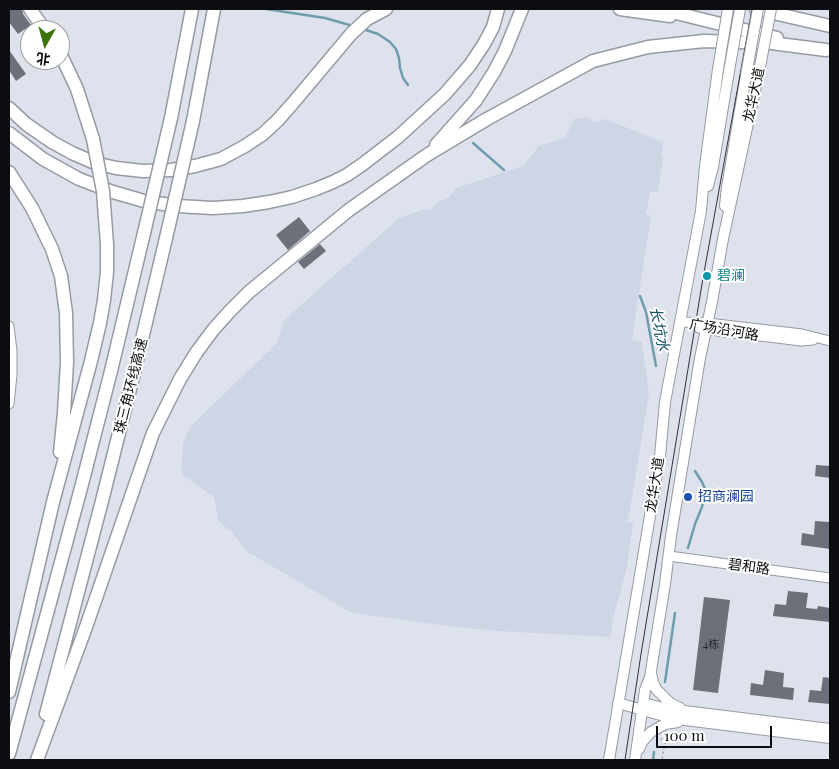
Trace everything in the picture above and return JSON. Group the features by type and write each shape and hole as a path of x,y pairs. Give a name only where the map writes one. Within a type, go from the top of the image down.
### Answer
{"highway":[{"path":"30,9 38,20"},
{"name":"珠三角环线高速","path":"9,754 112,370 171,118 192,9"},
{"name":"珠三角环线高速","path":"35,760 134,377 193,121 214,9"},
{"path":"9,108 26,124 52,142 95,163 116,168 142,170 171,170 195,166 221,159 263,134 293,103 351,34 367,20 386,9"},
{"path":"9,133 43,159 79,179 144,201 177,206 213,208 243,206 292,197 333,182 363,164 398,137 445,94 474,60 493,27 498,9"},
{"path":"427,155 476,100 498,65 522,9"},
{"path":"620,9 708,21"},
{"path":"660,9 828,50"},
{"path":"757,9 830,26"},
{"path":"766,9 790,17"},
{"path":"35,760 86,627 152,433 196,353 219,324 249,292 349,210 427,155 487,119 594,61 648,47 704,41 771,43 828,50"},
{"path":"9,692 53,502 89,371 100,324 106,281 107,244 103,191 93,139 77,89 68,70"},
{"path":"9,172 32,208 52,249 64,292 67,362 64,414 53,502"}],"main road":[{"name":"龙华大道","path":"701,211 706,157 728,9"},
{"name":"龙华大道","path":"609,760 660,456 665,402 701,211 713,167 740,9"},
{"name":"龙华大道","path":"723,239 726,188 757,9"},
{"name":"龙华大道","path":"635,760 645,690 650,677 700,358 723,239 758,77 770,9"},
{"path":"651,668 653,682 664,698 692,716 830,738"},
{"path":"619,700 664,716 692,716 830,729"},
{"path":"635,760 642,742 651,732 665,724 692,716"}],"street":[{"name":"广场沿河路","path":"680,322 793,340 827,340"},
{"path":"9,326 12,376 9,404"},
{"name":"碧和路","path":"669,556 830,578"}],"path":[{"path":"661,738 665,743 662,760"}],"shaded area":[{"path":"587,117 594,122 605,119 663,142 658,192 650,192 646,214 651,216 632,340 642,342 649,394 628,521 633,523 627,567 613,619 611,637 496,631 352,613 246,551 233,533 219,522 214,497 181,474 183,443 189,429 277,343 284,320 399,218 425,209 430,210 438,202 449,197 456,188 523,166 539,146 565,138 574,119"}],"building":[{"path":"9,9 22,9 27,20 20,20 20,33 18,34 9,22"},
{"path":"9,50 20,66 20,70 23,70 26,74 16,81 9,70"},
{"path":"299,217 310,231 288,250 276,235"},
{"path":"320,244 326,251 304,269 298,262"},
{"path":"816,465 830,466 830,478 815,476"},
{"path":"815,521 830,522 830,549 801,545 802,533 814,535"},
{"path":"788,591 808,593 806,608 817,609 818,606 830,608 830,622 773,616 775,604 786,605"},
{"path":"704,597 730,600 718,693 693,690"},
{"path":"765,670 784,673 783,687 794,688 793,700 750,695 751,683 763,685"},
{"path":"823,677 830,678 830,704 808,702 810,690 821,691"}],"waterway":[{"name":"长坑水","path":"266,9 325,18 353,26"},
{"name":"长坑水","path":"363,29 378,34 390,42 396,49 403,78 408,85"},
{"name":"长坑水","path":"473,143 504,170"},
{"name":"长坑水","path":"640,296 646,312 656,366"},
{"name":"长坑水","path":"688,548 702,507 705,489 695,471"},
{"name":"长坑水","path":"665,682 675,613"},
{"name":"长坑水","path":"653,760 654,752"}],"tram line":[{"path":"625,760 703,278 752,9"}],"place":[{"name":"碧澜","path":"707,276"},
{"name":"招商澜园","path":"688,497"}]}
